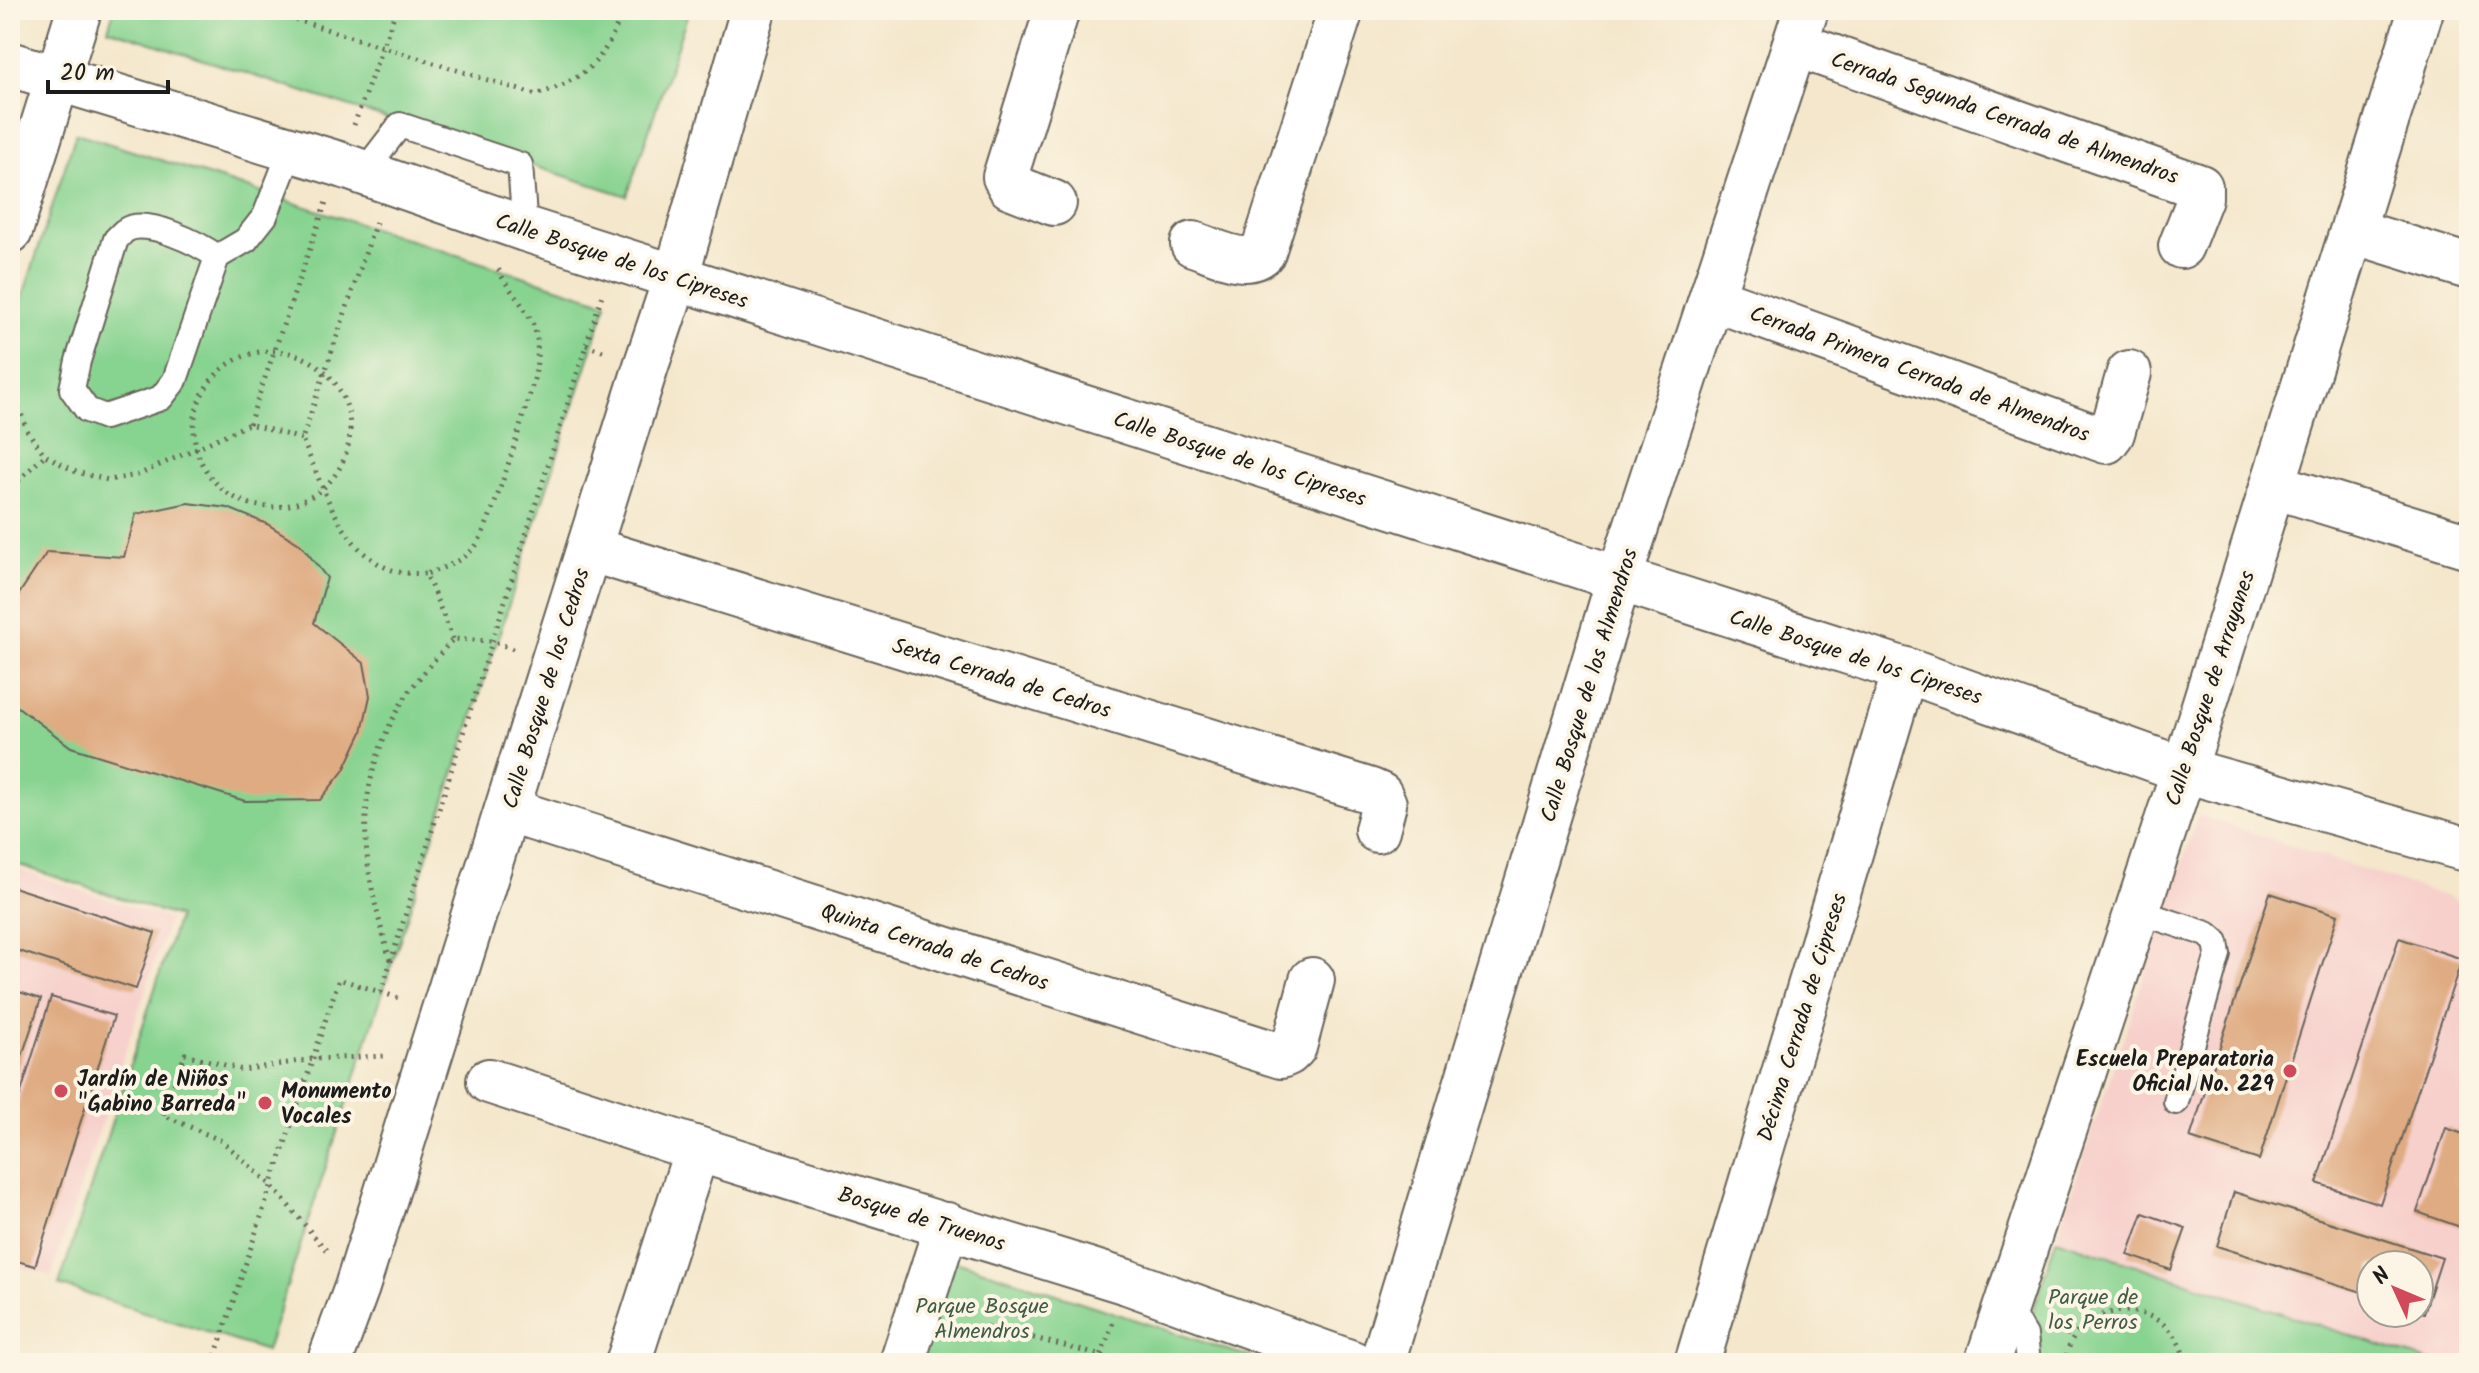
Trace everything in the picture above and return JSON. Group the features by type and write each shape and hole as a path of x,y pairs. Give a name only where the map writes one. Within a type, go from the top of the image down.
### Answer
{"street":[{"path":"10,231 79,10"},
{"name":"Calle Bosque de los Cedros","path":"329,1363 357,1287 676,277 753,10"},
{"path":"1054,203 1010,186 1005,177 1057,10"},
{"path":"1193,244 1245,260 1255,260 1263,252 1341,10"},
{"name":"Calle Bosque de Arrayanes","path":"1987,1363 2184,770 2421,10"},
{"name":"Cerrada Segunda Cerrada de Almendros","path":"1801,27 2200,187 2200,198 2181,246"},
{"name":"Calle Bosque de los Almendros","path":"1382,1363 1619,579 1801,27"},
{"name":"Calle Bosque de los Cipreses","path":"10,64 364,173 525,229 1905,670 2184,770 2469,850"},
{"path":"2353,231 2469,267"},
{"name":"Cerrada Primera Cerrada de Almendros","path":"1712,298 2106,441 2112,433 2129,373"},
{"path":"2274,486 2469,546"},
{"name":"Sexta Cerrada de Cedros","path":"589,549 1371,791 1380,795 1384,804 1377,830"},
{"name":"Décima Cerrada de Cipreses","path":"1697,1363 1905,670"},
{"name":"Quinta Cerrada de Cedros","path":"507,810 1281,1056 1294,1047 1312,980"},
{"name":"Bosque de Truenos","path":"489,1081 1127,1282 1352,1363"},
{"path":"628,1363 697,1149"},
{"path":"902,1363 947,1225"}],"lane":[{"path":"364,173 400,125 520,165 525,229"},
{"path":"217,257 200,244 143,225 126,229 116,239 72,389 87,410 105,417 161,398 175,380 217,257 246,240 265,216 291,150"},
{"path":"2136,911 2207,934 2216,942 2218,954 2176,1102"},
{"path":"2005,1306 2025,1335 2028,1363"}],"path":[{"path":"265,10 536,95 569,84 596,63 614,35 623,10"},
{"path":"396,10 382,46 364,173 325,372 302,439 337,518 354,543 371,559 396,572 426,574 452,565 476,547 487,523 536,372 537,338 523,303 500,276 482,214"},
{"path":"249,424 274,350 364,173"},
{"path":"381,992 614,257"},
{"path":"274,350 301,355 325,372 340,388 349,413 350,439 343,464 324,487 306,500 281,507 255,507 231,497 211,480 198,458 193,433 196,407 207,384 226,365 249,353 274,350"},
{"path":"10,395 15,398 28,432 45,455 76,472 108,480 138,475 249,424 302,439"},
{"path":"10,494 18,481 45,455"},
{"path":"426,574 453,639"},
{"path":"453,639 492,641 553,664"},
{"path":"391,961 372,897 364,836 372,769 397,710 453,639"},
{"path":"213,1363 339,979 381,992 437,1034"},
{"path":"357,1287 271,1185 222,1141 163,1115 185,1054 243,1070 437,1034"},
{"path":"2065,1363 2073,1338 2087,1323 2106,1313 2126,1310 2146,1314 2164,1324 2177,1339 2185,1363"},
{"path":"946,1344 955,1336 989,1326 1128,1363"}],"shaded area":[{"name":"Escuela Preparatoria Oficial No. 229","path":"2198,815 2469,904 2469,1363 2434,1363 2056,1239"},
{"name":"Jardín de Niños \"Gabino Barreda\"","path":"10,867 169,919 51,1276 10,1263"}],"green space":[{"path":"114,10 689,10 627,196 108,29"},
{"path":"76,133 607,303 266,1351 59,1285 178,917 10,862 10,336"},
{"name":"Parque de los Perros","path":"2056,1239 2434,1363 2017,1363"},
{"name":"Parque Bosque Almendros","path":"950,1259 1267,1363 915,1363"}],"building":[{"path":"188,503 228,508 267,524 301,545 327,578 314,623 364,663 370,696 362,732 344,770 320,800 245,801 71,747 10,701 10,623 19,594 47,552 124,557 136,514"},
{"path":"10,886 155,933 136,989 10,948"},
{"path":"2270,893 2338,915 2259,1160 2190,1138"},
{"path":"2399,938 2462,959 2380,1204 2317,1183"},
{"path":"10,989 41,999 11,1089 10,1089"},
{"path":"51,997 114,1016 35,1266 10,1259 10,1127"},
{"path":"2446,1128 2469,1136 2469,1230 2417,1212"},
{"path":"2234,1192 2414,1249 2355,1249 2355,1290 2217,1246"},
{"path":"2143,1213 2186,1228 2171,1270 2128,1255"},
{"path":"2435,1256 2442,1258 2435,1279"}],"place":[{"name":"Escuela Preparatoria Oficial No. 229","path":"2290,1071"},
{"name":"Jardín de Niños \"Gabino Barreda\"","path":"61,1091"},
{"name":"Monumento Vocales","path":"265,1103"}]}
